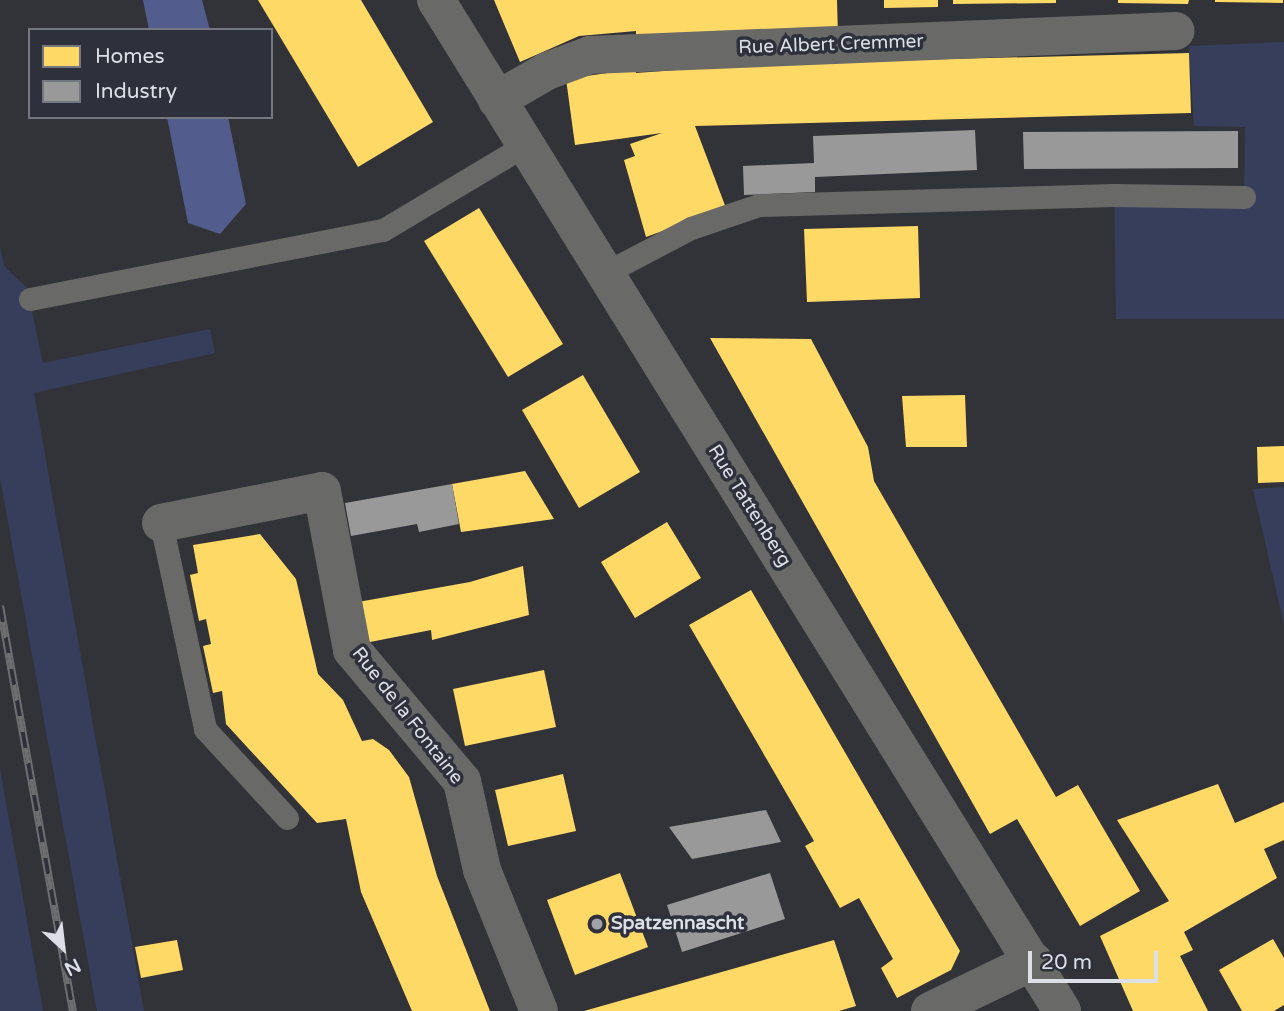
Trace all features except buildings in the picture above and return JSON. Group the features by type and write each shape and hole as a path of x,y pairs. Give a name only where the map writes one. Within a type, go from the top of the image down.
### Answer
{"street":[{"name":"Rue Tattenberg","path":"436,0 603,274 1034,961 1062,1011"},
{"name":"Rue Albert Cremmer","path":"498,100 547,71 590,55 1176,31"},
{"name":"Rue de la Fontaine","path":"161,523 322,491 352,650 461,781 482,870 539,1011"},
{"path":"930,1011 1034,961"}],"lane":[{"path":"30,299 383,230 525,145"},
{"path":"603,274 691,228 759,205 1114,195 1244,197"},
{"path":"161,523 205,729 287,818"}],"shaded area":[{"path":"143,0 202,0 209,28 149,28"},
{"path":"1284,42 1284,319 1116,319 1114,195 1244,197 1245,127 1194,126 1189,46"},
{"path":"167,119 228,119 246,204 220,234 188,223"},
{"path":"0,245 4,266 27,288 43,363 210,329 215,353 34,393 144,1011 97,1011 0,478"},
{"path":"1284,487 1284,625 1253,489"},
{"path":"0,768 43,1011 0,1011"}],"railway":[{"path":"0,606 73,1011"}],"place":[{"name":"Spatzennascht","path":"597,924"}]}
